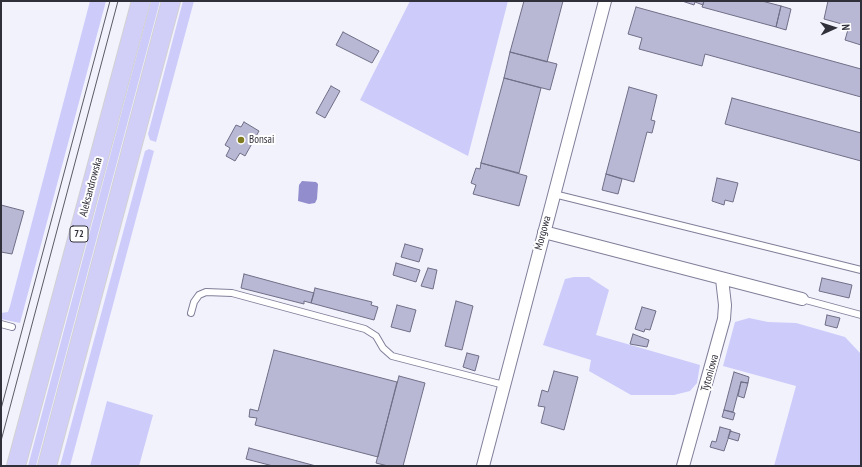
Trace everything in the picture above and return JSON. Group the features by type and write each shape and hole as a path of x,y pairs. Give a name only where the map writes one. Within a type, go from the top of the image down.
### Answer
{"main road":[{"name":"Aleksandrowska","path":"16,466 141,1"},
{"path":"47,466 171,1"}],"street":[{"name":"Morgowa","path":"483,466 604,1"},
{"path":"544,232 802,299"},
{"name":"Tytoniowa","path":"683,466 724,319 725,304 722,279"}],"lane":[{"path":"554,194 861,270"},
{"path":"191,313 194,302 199,295 206,292 216,291 232,293 365,329 376,336 383,348 392,356 504,385"},
{"path":"802,299 861,315"},
{"path":"1,324 12,327"}],"shaded area":[{"path":"90,1 106,1 20,323 1,319 1,313 8,312 10,306"},
{"path":"151,1 160,1 36,466 28,466"},
{"path":"183,1 194,1 156,142 150,140 148,134"},
{"path":"410,1 508,1 468,156 360,100"},
{"path":"149,149 154,151 70,466 60,466 145,151"},
{"path":"302,181 316,182 318,184 317,199 315,203 309,204 298,201 299,185"},
{"path":"574,277 589,277 609,290 596,335 700,365 697,383 690,391 674,395 631,395 589,371 591,360 543,345 565,279"},
{"path":"749,318 768,322 796,323 845,337 861,354 861,466 774,466 796,386 723,366 735,322"},
{"path":"107,401 153,415 139,466 90,466"}],"building":[{"path":"524,1 563,1 547,62 510,52"},
{"path":"682,1 704,1 703,5 695,2 694,5"},
{"path":"704,1 762,1 781,6 776,27 702,7"},
{"path":"828,1 861,1 861,45 845,40 849,26 824,19"},
{"path":"781,6 791,9 786,30 776,27"},
{"path":"636,7 861,69 861,97 705,54 702,66 639,49 642,38 628,34"},
{"path":"343,32 379,51 372,63 336,45"},
{"path":"510,52 557,64 550,90 504,78"},
{"path":"504,78 541,88 519,173 481,163"},
{"path":"331,86 340,91 325,118 316,113"},
{"path":"629,87 657,95 651,120 655,121 652,133 647,132 634,182 606,174"},
{"path":"732,98 861,133 861,161 725,124"},
{"path":"244,122 259,131 245,156 240,153 235,161 226,156 230,148 225,145 236,125 241,127"},
{"path":"481,163 527,176 519,206 473,194 476,185 471,183 476,168 480,169"},
{"path":"606,174 622,179 618,194 602,190"},
{"path":"717,178 738,183 733,202 725,200 724,205 712,201"},
{"path":"1,205 24,211 12,254 1,252"},
{"path":"405,244 423,249 419,262 401,257"},
{"path":"396,263 420,270 416,282 393,275"},
{"path":"428,268 437,270 433,289 421,286"},
{"path":"244,274 314,293 311,303 304,301 304,304 241,288"},
{"path":"822,278 852,285 849,298 819,291"},
{"path":"315,288 372,302 371,305 378,307 374,320 311,303"},
{"path":"456,301 473,306 462,350 445,346"},
{"path":"397,305 416,310 410,332 391,327"},
{"path":"642,307 656,311 650,330 645,329 644,332 635,329"},
{"path":"827,315 840,318 837,328 825,325"},
{"path":"633,334 649,340 647,347 630,344"},
{"path":"274,350 397,382 378,457 255,425 257,418 249,417 250,409 258,411"},
{"path":"467,353 479,356 475,371 463,367"},
{"path":"554,371 578,377 564,430 541,423 545,407 538,406 542,390 548,392"},
{"path":"734,372 749,377 748,383 741,382 733,412 724,410"},
{"path":"399,376 425,383 403,466 388,466 376,463"},
{"path":"741,382 748,383 744,398 738,396"},
{"path":"724,410 735,413 733,420 722,417"},
{"path":"720,427 731,430 724,451 710,447 712,441 716,442"},
{"path":"730,431 740,434 738,441 728,438"},
{"path":"249,448 316,466 273,466 246,459"}],"tram line":[{"path":"1,409 110,1"},
{"path":"1,441 118,1"}],"place":[{"name":"Bonsai","path":"241,140"}]}
